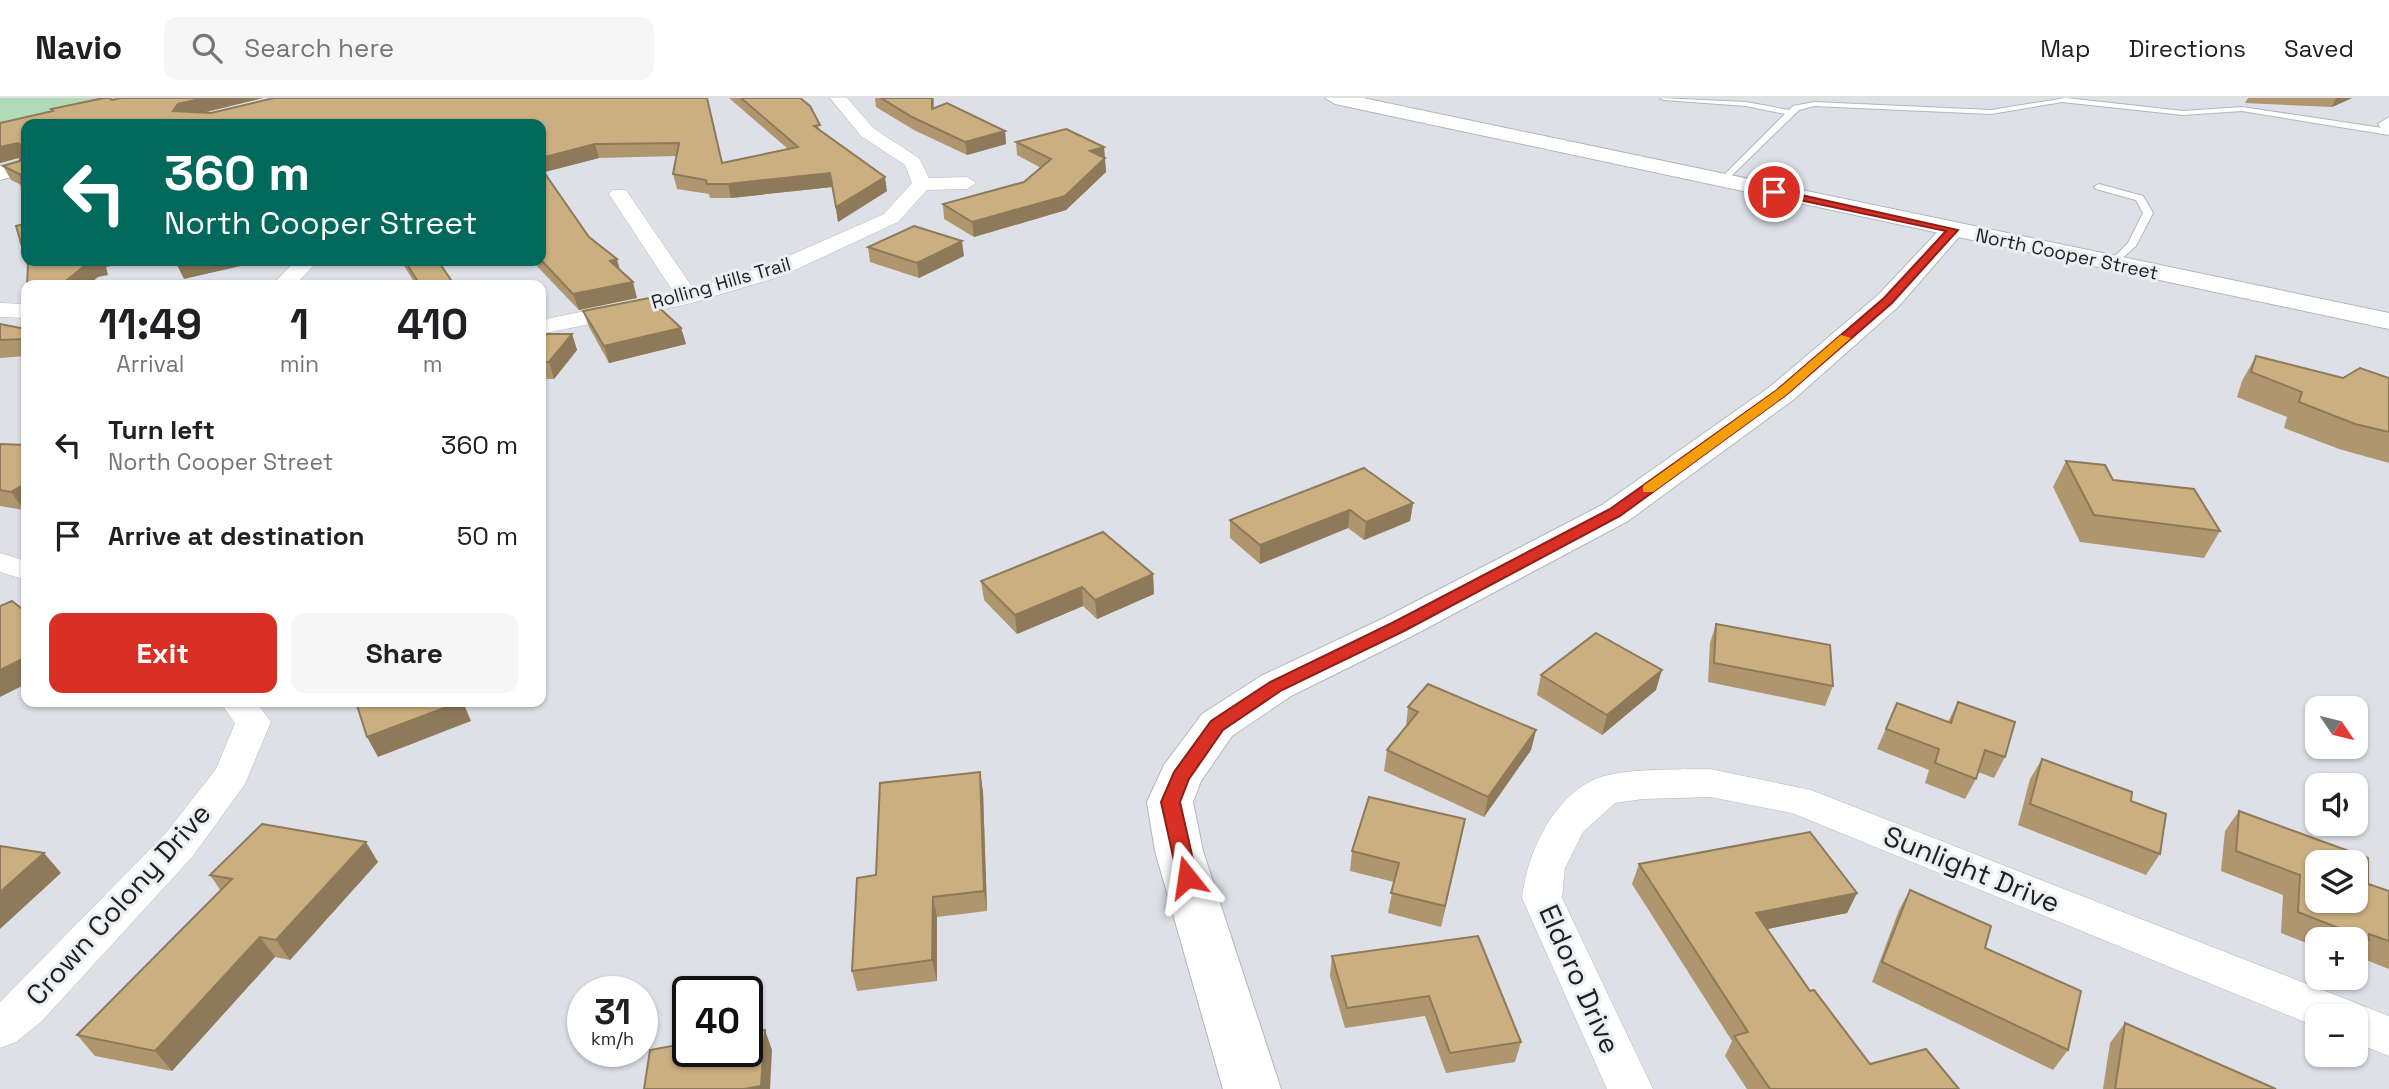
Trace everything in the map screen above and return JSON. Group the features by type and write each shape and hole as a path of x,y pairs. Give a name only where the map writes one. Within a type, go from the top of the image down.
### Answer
{"street":[{"path":"838,98 867,132 913,162 922,184 967,183"},
{"name":"North Cooper Street","path":"1335,98 2389,321"},
{"path":"0,173 21,167"},
{"name":"Rolling Hills Trail","path":"546,326 688,297 774,271 891,218 922,184"},
{"path":"619,194 688,297"},
{"path":"1252,1089 1179,851 1170,802 1180,777 1217,725 1276,686 1398,627 1615,513 1782,393 1888,300 1953,230"},
{"path":"288,280 302,266"},
{"path":"0,310 21,312"},
{"name":"Crown Colony Drive","path":"0,1028 26,1007 179,845 224,784 253,722 241,707"},
{"name":"Sunlight Drive","path":"1594,800 1604,791 1643,785 1710,783 1798,800 2308,1004"},
{"name":"Eldoro Drive","path":"1594,800 1568,823 1562,834 1545,868 1542,898 1630,1089"},
{"path":"2368,1028 2389,1036"}],"lane":[{"path":"1664,98 1746,104 1792,113"},
{"path":"1723,181 1796,108 1834,98"},
{"path":"1814,104 1991,112 2058,99 2183,113 2242,109 2389,126"},
{"path":"2099,187 2140,198 2148,213 2132,244 2112,264"}],"green space":[{"path":"0,98 147,98 56,119 21,119 21,127 0,132"}],"building":[{"path":"104,98 205,98 178,104 173,111 211,113 274,98 707,98 722,163 798,147 741,98 800,98 810,106 820,125 814,126 885,177 836,207 830,173 728,184 707,184 706,180 673,174 679,143 595,144 546,157 546,119 21,119 21,145 18,143 0,147 0,123 53,111 51,109"},
{"path":"881,98 932,98 932,109 947,103 1005,131 965,142 912,117"},
{"path":"1066,129 1104,147 1090,151 1105,158 1065,196 972,222 943,204 1024,182 1051,159 1016,142"},
{"path":"21,145 21,175 3,166 20,161"},
{"path":"546,175 589,237 617,259 610,261 633,282 573,294 546,265"},
{"path":"21,225 21,243 16,226"},
{"path":"914,226 962,241 917,263 868,247"},
{"path":"28,266 84,266 67,280 27,280"},
{"path":"408,266 441,266 451,280 417,280"},
{"path":"649,298 681,328 604,346 583,311"},
{"path":"0,324 21,328 21,339 0,340"},
{"path":"546,334 572,334 549,362 546,362"},
{"path":"2256,356 2343,378 2360,368 2389,378 2389,432 2355,424 2299,402 2302,392 2251,372"},
{"path":"0,444 21,445 21,486 11,492 0,490"},
{"path":"2066,461 2105,465 2113,480 2194,489 2220,531 2094,515"},
{"path":"1364,468 1413,503 1366,522 1350,510 1260,545 1230,520"},
{"path":"1103,532 1153,574 1095,600 1082,587 1015,615 981,581"},
{"path":"12,601 21,608 21,660 0,670 0,606"},
{"path":"1716,624 1830,645 1833,686 1714,663"},
{"path":"1596,633 1662,670 1607,715 1541,675"},
{"path":"1428,684 1536,730 1488,797 1387,750 1418,712 1408,707"},
{"path":"1958,702 2015,722 2005,757 1985,750 1976,779 1935,763 1939,749 1886,729 1897,703 1951,723"},
{"path":"358,707 447,707 367,737"},
{"path":"2042,759 2132,792 2131,801 2166,814 2160,854 2030,804"},
{"path":"980,772 984,891 933,897 932,960 852,971 857,878 876,875 880,783"},
{"path":"1369,797 1465,819 1445,906 1391,893 1399,863 1352,851"},
{"path":"2239,811 2346,850 2305,850 2305,913 2368,913 2368,884 2389,891 2389,941 2369,934 2368,940 2368,927 2336,927 2298,912 2300,875 2236,851"},
{"path":"262,824 366,842 276,940 260,937 155,1051 77,1035 232,879 210,875"},
{"path":"1810,832 1857,893 1756,913 1810,991 1814,990 1870,1064 1926,1049 1959,1089 1770,1089 1734,1036 1748,1032 1639,864"},
{"path":"0,846 44,853 0,892"},
{"path":"1910,890 1991,926 1985,948 2081,991 2068,1050 1882,962"},
{"path":"1478,936 1521,1042 1450,1053 1429,996 1347,1008 1332,956"},
{"path":"2125,1023 2276,1089 2115,1089"},
{"path":"672,1046 672,1067 762,1067 761,1086 744,1089 644,1089 647,1067 658,1067 658,1049"}],"slow traffic":[{"path":"1648,489 1782,393 1845,338"}],"route":[{"path":"1187,877 1170,802 1180,777 1217,725 1276,686 1398,627 1615,513 1782,393 1888,300 1953,230 1774,192"}]}
